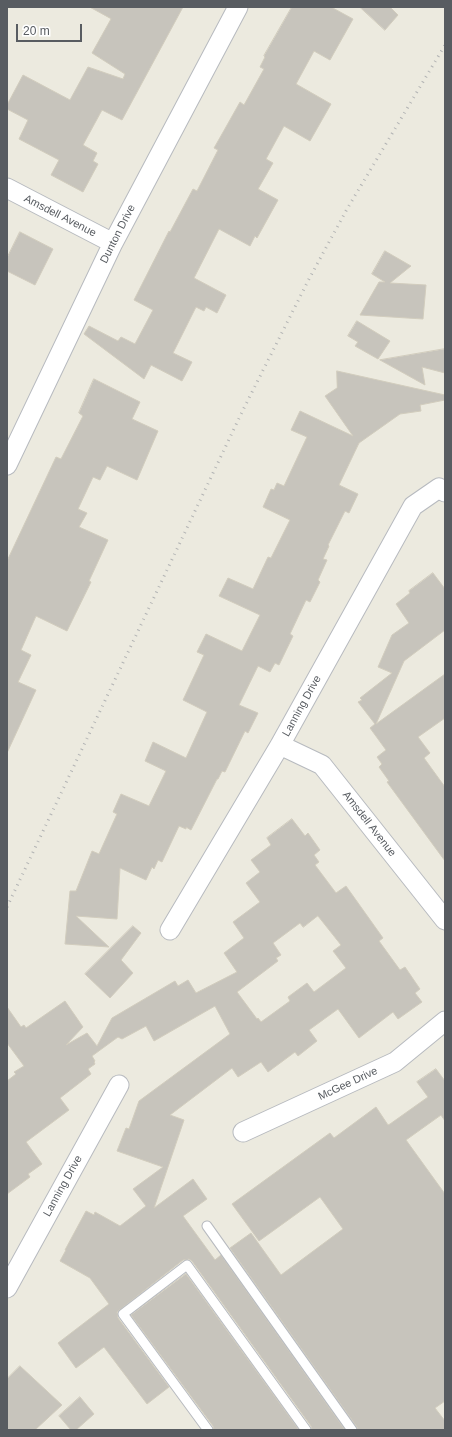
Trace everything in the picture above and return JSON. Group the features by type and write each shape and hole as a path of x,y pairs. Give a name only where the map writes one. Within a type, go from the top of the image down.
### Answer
{"street":[{"name":"Dunton Drive","path":"7,465 113,243 238,7"},
{"name":"Amsdell Avenue","path":"7,188 113,243"},
{"name":"Lanning Drive","path":"170,930 280,745 413,506 442,490"},
{"name":"Amsdell Avenue","path":"280,745 322,764 445,920"},
{"name":"McGee Drive","path":"243,1132 395,1062 445,1021"},
{"name":"Lanning Drive","path":"7,1288 119,1085"}],"lane":[{"path":"207,1226 352,1430"},
{"path":"208,1430 122,1314 187,1265 306,1430"}],"building":[{"path":"90,7 183,7 122,120 102,110 83,145 97,153 93,161 98,164 83,192 51,175 59,160 19,139 28,120 7,109 7,105 23,75 70,100 88,67 123,79 125,74 92,53 111,19"},
{"path":"292,7 331,7 353,19 330,60 314,51 296,84 331,104 310,141 284,126 266,159 273,163 258,189 278,200 257,238 255,236 250,246 219,229 194,278 226,295 217,313 206,307 204,311 196,307 173,353 192,362 182,381 151,365 144,379 84,334 89,326 118,341 121,337 135,344 153,310 134,300 169,231 170,232 193,189 197,191 218,150 214,148 240,102 244,105 264,69 260,67 265,57 264,56"},
{"path":"360,7 390,7 398,15 385,30"},
{"path":"20,232 53,249 35,285 7,271 7,258"},
{"path":"385,251 411,266 390,283 426,285 423,319 360,315 379,282 385,282 372,274"},
{"path":"357,321 390,341 378,359 355,346 358,342 348,336"},
{"path":"445,349 445,373 422,367 425,385 380,360"},
{"path":"337,371 445,395 445,400 420,405 421,411 400,414 359,443 339,485 358,494 349,513 345,511 328,545 329,546 323,559 327,560 318,580 320,582 310,602 306,600 290,634 293,636 279,665 275,663 270,672 258,666 239,705 258,713 248,733 245,731 225,772 222,771 217,779 191,830 186,827 186,829 179,826 162,862 158,860 154,869 152,867 146,880 120,868 117,919 76,916 109,947 65,944 70,891 76,891 92,851 99,854 117,814 113,812 121,794 149,806 166,771 145,761 153,742 186,758 207,712 183,700 204,655 197,652 206,634 242,651 260,615 219,596 228,578 253,589 268,557 271,558 290,520 263,507 271,489 274,490 277,483 284,486 307,437 291,430 300,411 353,436 325,396 337,388"},
{"path":"94,379 140,402 132,419 158,431 137,480 107,466 100,480 93,477 78,509 87,513 79,527 108,540 89,581 91,582 67,631 36,616 21,650 31,655 18,682 36,690 7,753 7,561 56,457 61,459 83,416 79,413"},
{"path":"433,573 445,589 445,630 404,661 376,724 445,674 445,718 418,737 430,753 424,758 445,787 445,861 387,782 389,781 379,767 382,764 377,757 386,750 370,728 375,724 358,702 362,700 360,698 392,673 378,667 392,635 409,623 396,604 410,593 409,591"},
{"path":"292,819 305,836 308,833 320,850 314,855 319,862 315,865 336,893 346,886 383,938 379,941 400,970 405,967 420,989 415,993 422,1002 398,1019 393,1012 359,1038 338,1009 309,1030 317,1041 298,1056 295,1052 268,1072 261,1062 238,1077 232,1068 170,1115 184,1120 154,1208 193,1179 207,1199 183,1216 215,1260 221,1255 345,1430 312,1430 311,1426 192,1261 189,1259 183,1260 117,1312 118,1318 169,1387 147,1404 104,1347 76,1368 58,1343 109,1304 90,1278 60,1261 65,1250 86,1211 94,1215 95,1212 120,1226 146,1206 133,1189 163,1167 117,1151 126,1128 129,1129 139,1101 230,1034 215,1006 154,1041 146,1026 122,1039 118,1037 92,1056 95,1064 88,1069 91,1074 60,1098 69,1110 26,1142 42,1164 28,1174 30,1177 7,1194 7,1081 16,1074 14,1072 24,1066 7,1043 7,1007 21,1027 24,1025 26,1028 65,1001 83,1027 66,1045 87,1033 97,1046 112,1018 175,981 178,986 188,980 196,993 237,972 224,953 244,938 233,922 260,902 246,883 260,872 251,860 271,845 267,838","holes":["318,916 341,945 333,951 346,968 314,992 307,983 288,997 290,1001 261,1022 258,1018 257,1019 237,992 278,961 276,958 281,955 273,943 300,923 303,927"]},
{"path":"133,926 141,933 121,960 133,973 110,998 85,974"},
{"path":"436,1069 445,1081 445,1121 441,1115 406,1140 445,1194 445,1401 435,1408 445,1421 445,1430 358,1430 230,1248 251,1233 281,1275 343,1229 320,1197 259,1241 232,1204 330,1133 334,1138 376,1107 388,1125 390,1124 428,1097 417,1082"},
{"path":"186,1274 299,1430 214,1430 213,1426 131,1315"},
{"path":"20,1366 62,1405 35,1430 7,1430 7,1379"},
{"path":"80,1397 94,1414 76,1430 71,1430 59,1416"}],"railway":[{"path":"7,907 242,412 309,279 347,209 445,45"}]}
